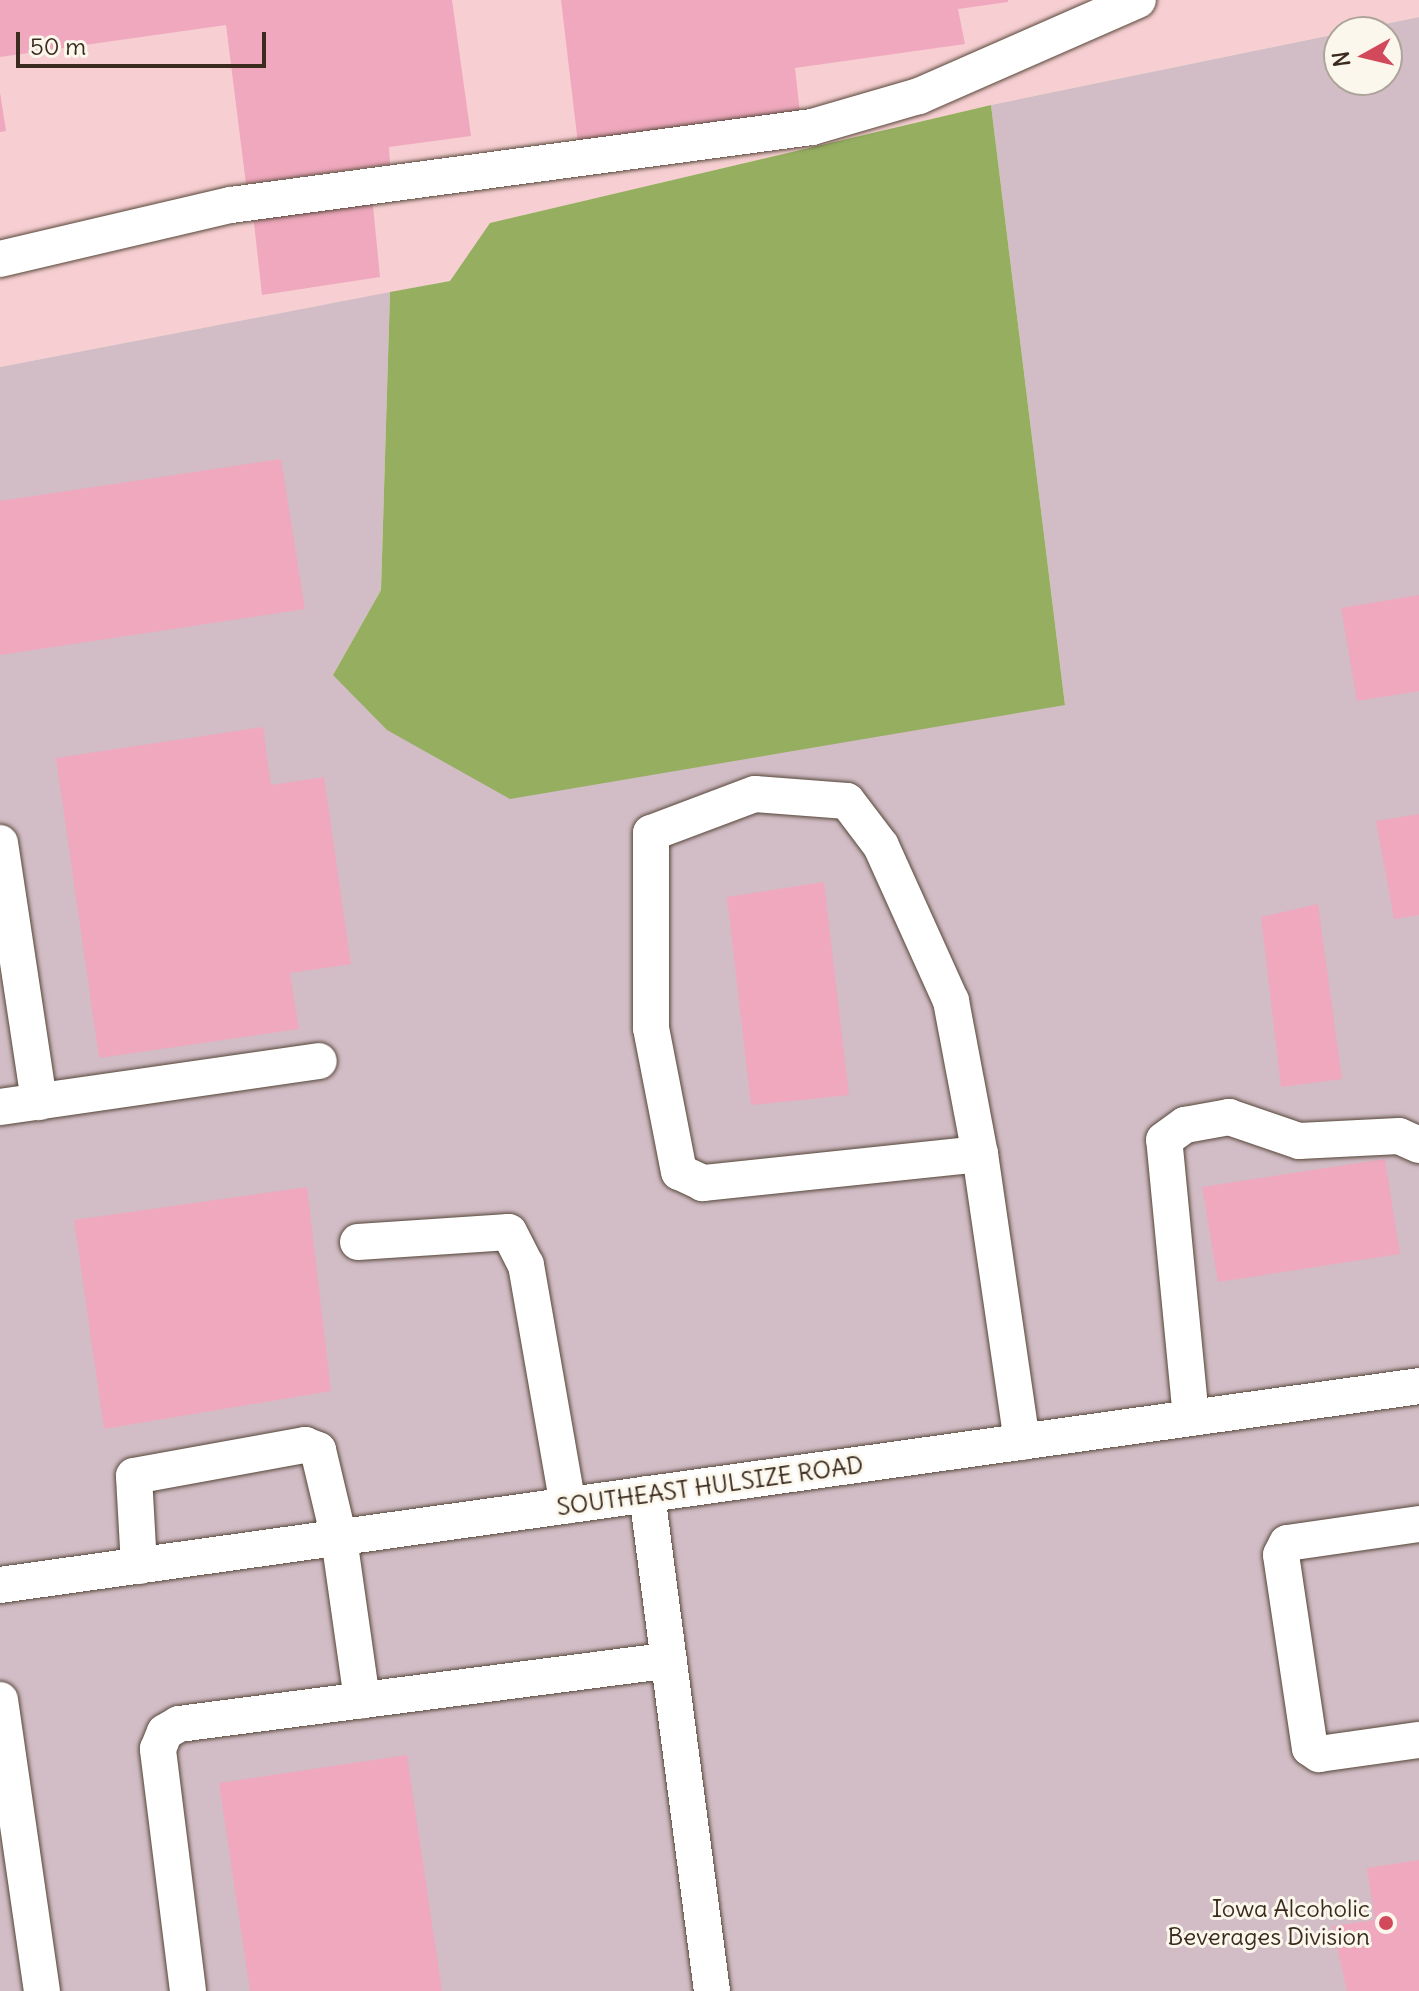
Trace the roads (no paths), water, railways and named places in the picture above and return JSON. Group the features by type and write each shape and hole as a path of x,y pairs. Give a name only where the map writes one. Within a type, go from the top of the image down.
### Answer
{"street":[{"path":"0,259 231,205 553,159 812,127 919,96 1138,0"},
{"path":"980,1154 703,1183 679,1172 651,1028 651,833 755,794 847,801 881,846 951,1001 980,1154 1022,1442"},
{"path":"0,843 39,1102"},
{"path":"0,1107 319,1061"},
{"path":"1191,1418 1164,1140 1185,1125 1229,1117 1299,1141 1399,1136 1419,1145"},
{"path":"358,1242 509,1232 526,1265 568,1505"},
{"name":"SOUTHEAST HULSIZE ROAD","path":"0,1585 1419,1386"},
{"path":"139,1566 134,1476 305,1445 325,1465 339,1538 362,1700"},
{"path":"647,1494 712,1991"},
{"path":"1419,1524 1287,1543 1281,1555 1310,1748 1319,1754 1419,1740"},
{"path":"188,1991 158,1749 165,1732 179,1724 669,1660"},
{"path":"0,1700 42,1991"}],"place":[{"name":"Iowa Alcoholic Beverages Division","path":"1386,1923"}]}
